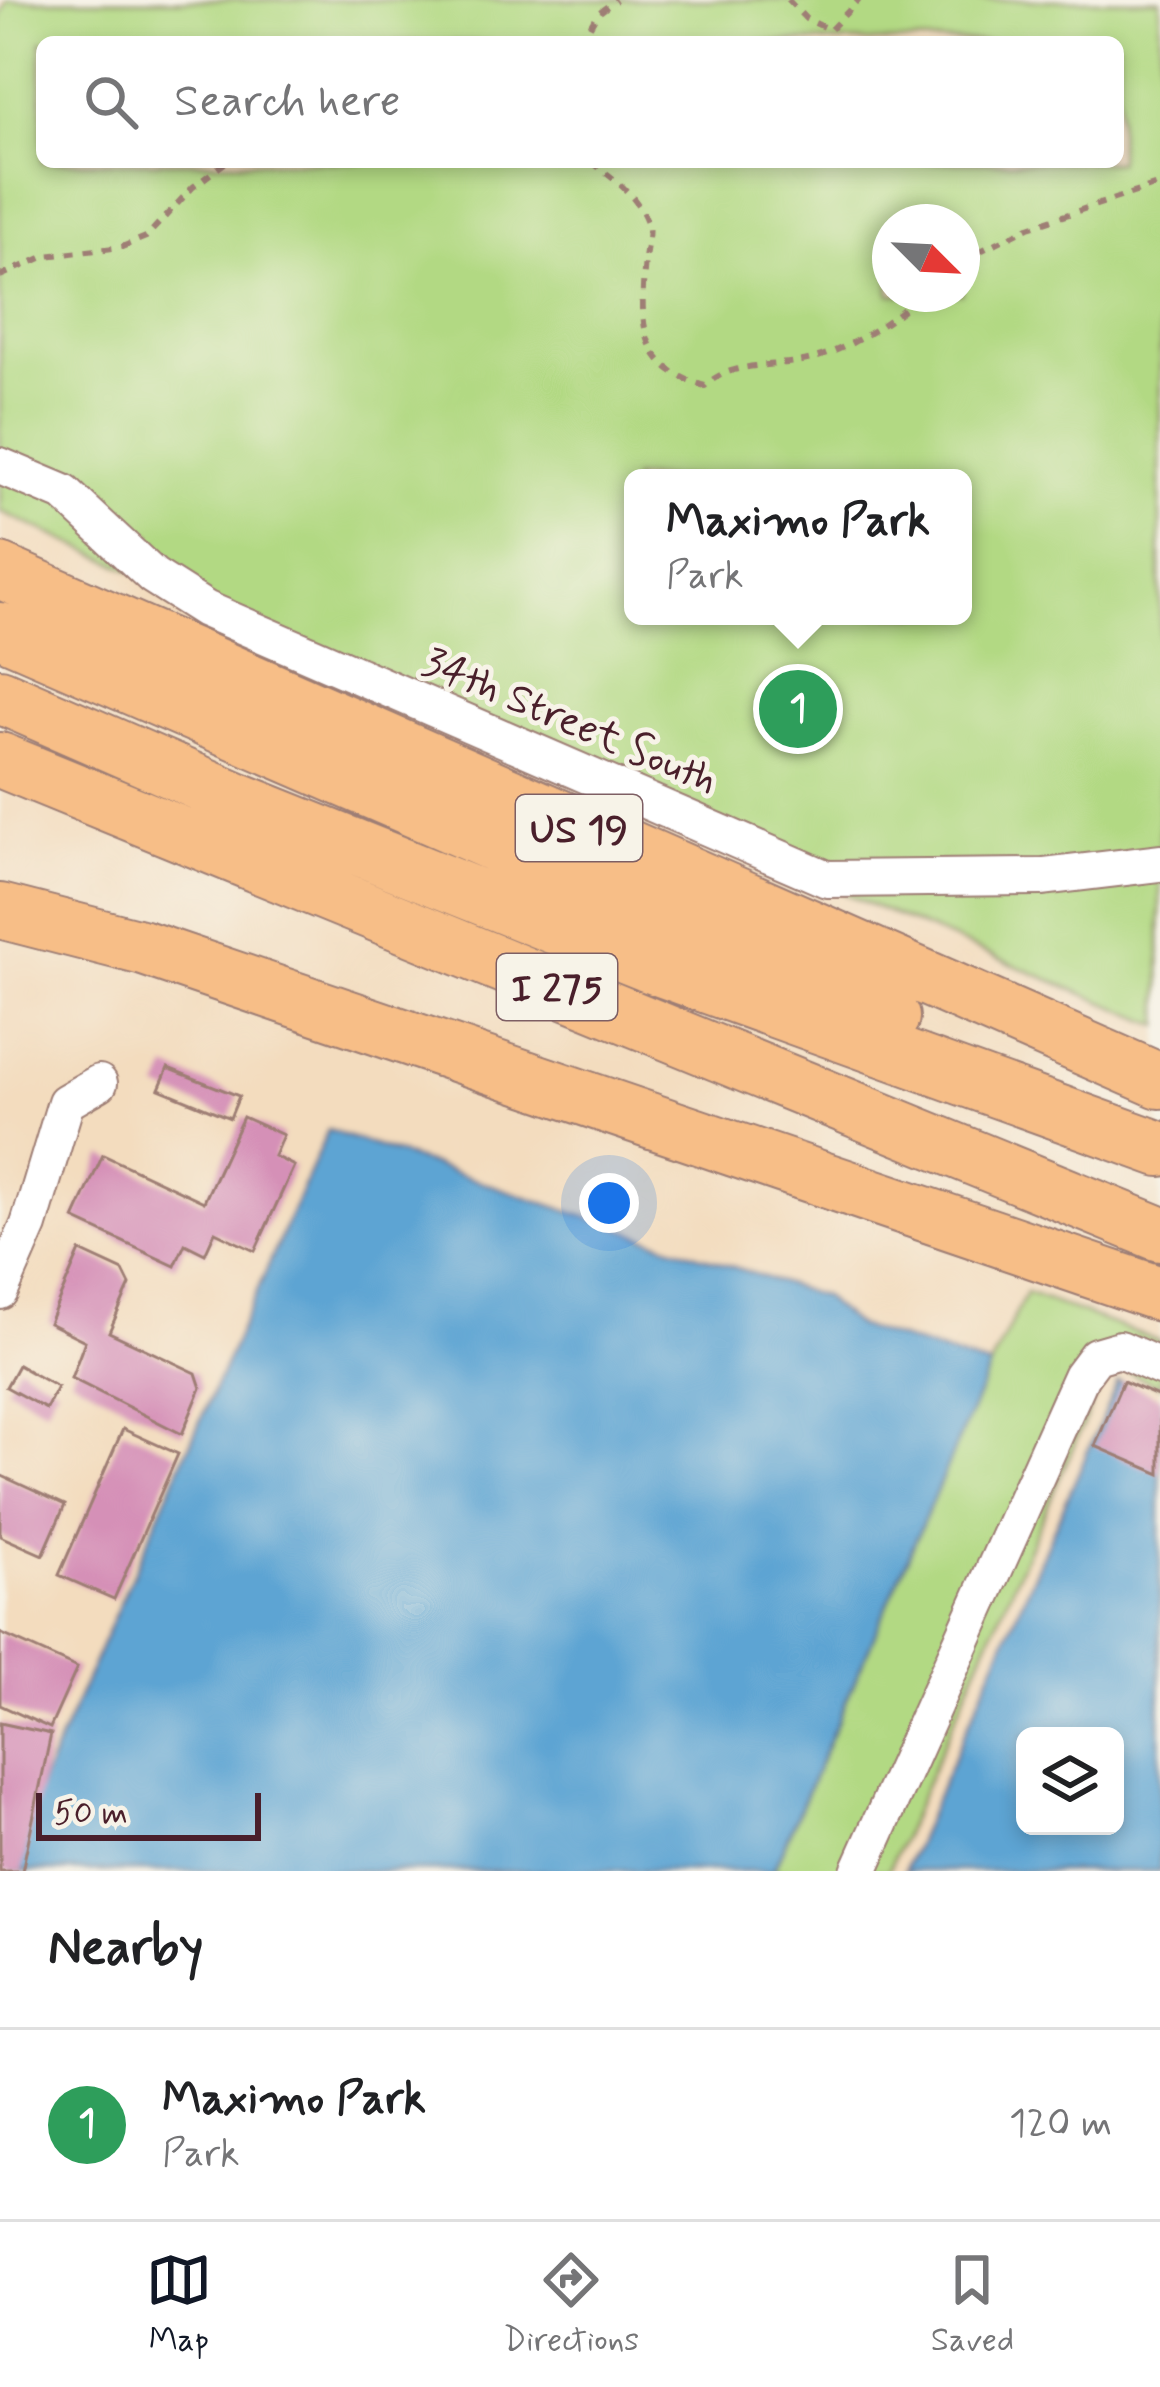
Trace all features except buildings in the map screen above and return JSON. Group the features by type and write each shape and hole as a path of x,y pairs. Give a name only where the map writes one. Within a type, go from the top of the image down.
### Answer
{"highway":[{"name":"US 19","path":"0,571 1160,1082"},
{"path":"0,630 947,1041 1025,1100"},
{"name":"I 275","path":"0,696 236,799 625,956 1160,1148"},
{"name":"I 275","path":"0,760 1160,1234"},
{"path":"0,887 144,948 1160,1294"},
{"path":"0,911 144,948"}],"street":[{"name":"34th Street South","path":"0,466 64,493 152,576 205,609 826,879 1043,878 1160,862"},
{"path":"0,1291 29,1225 66,1102 99,1082"},
{"path":"859,1871 1081,1376 1096,1356 1120,1349 1160,1366"}],"path":[{"path":"584,36 597,14 616,0"},
{"path":"788,0 806,19 830,30 859,0"},
{"path":"0,276 46,256 122,247 146,237 193,187 218,168"},
{"path":"601,168 625,184 649,224 643,321 663,368 679,379 705,386 719,372 812,359 868,334 898,312"},
{"path":"980,251 1029,226 1160,184"}],"green space":[{"path":"7,0 1160,0 1160,1026 873,906 0,511 0,17"},
{"path":"1026,1293 1160,1341 1160,1386 1123,1370 1104,1376 888,1871 773,1871 965,1418"}],"water":[{"path":"328,1130 823,1297 857,1326 990,1367 773,1871 12,1871 25,1819"},
{"path":"1118,1382 1160,1400 1160,1871 904,1871"}],"place":[{"name":"Maximo Park","path":"798,709"}]}
